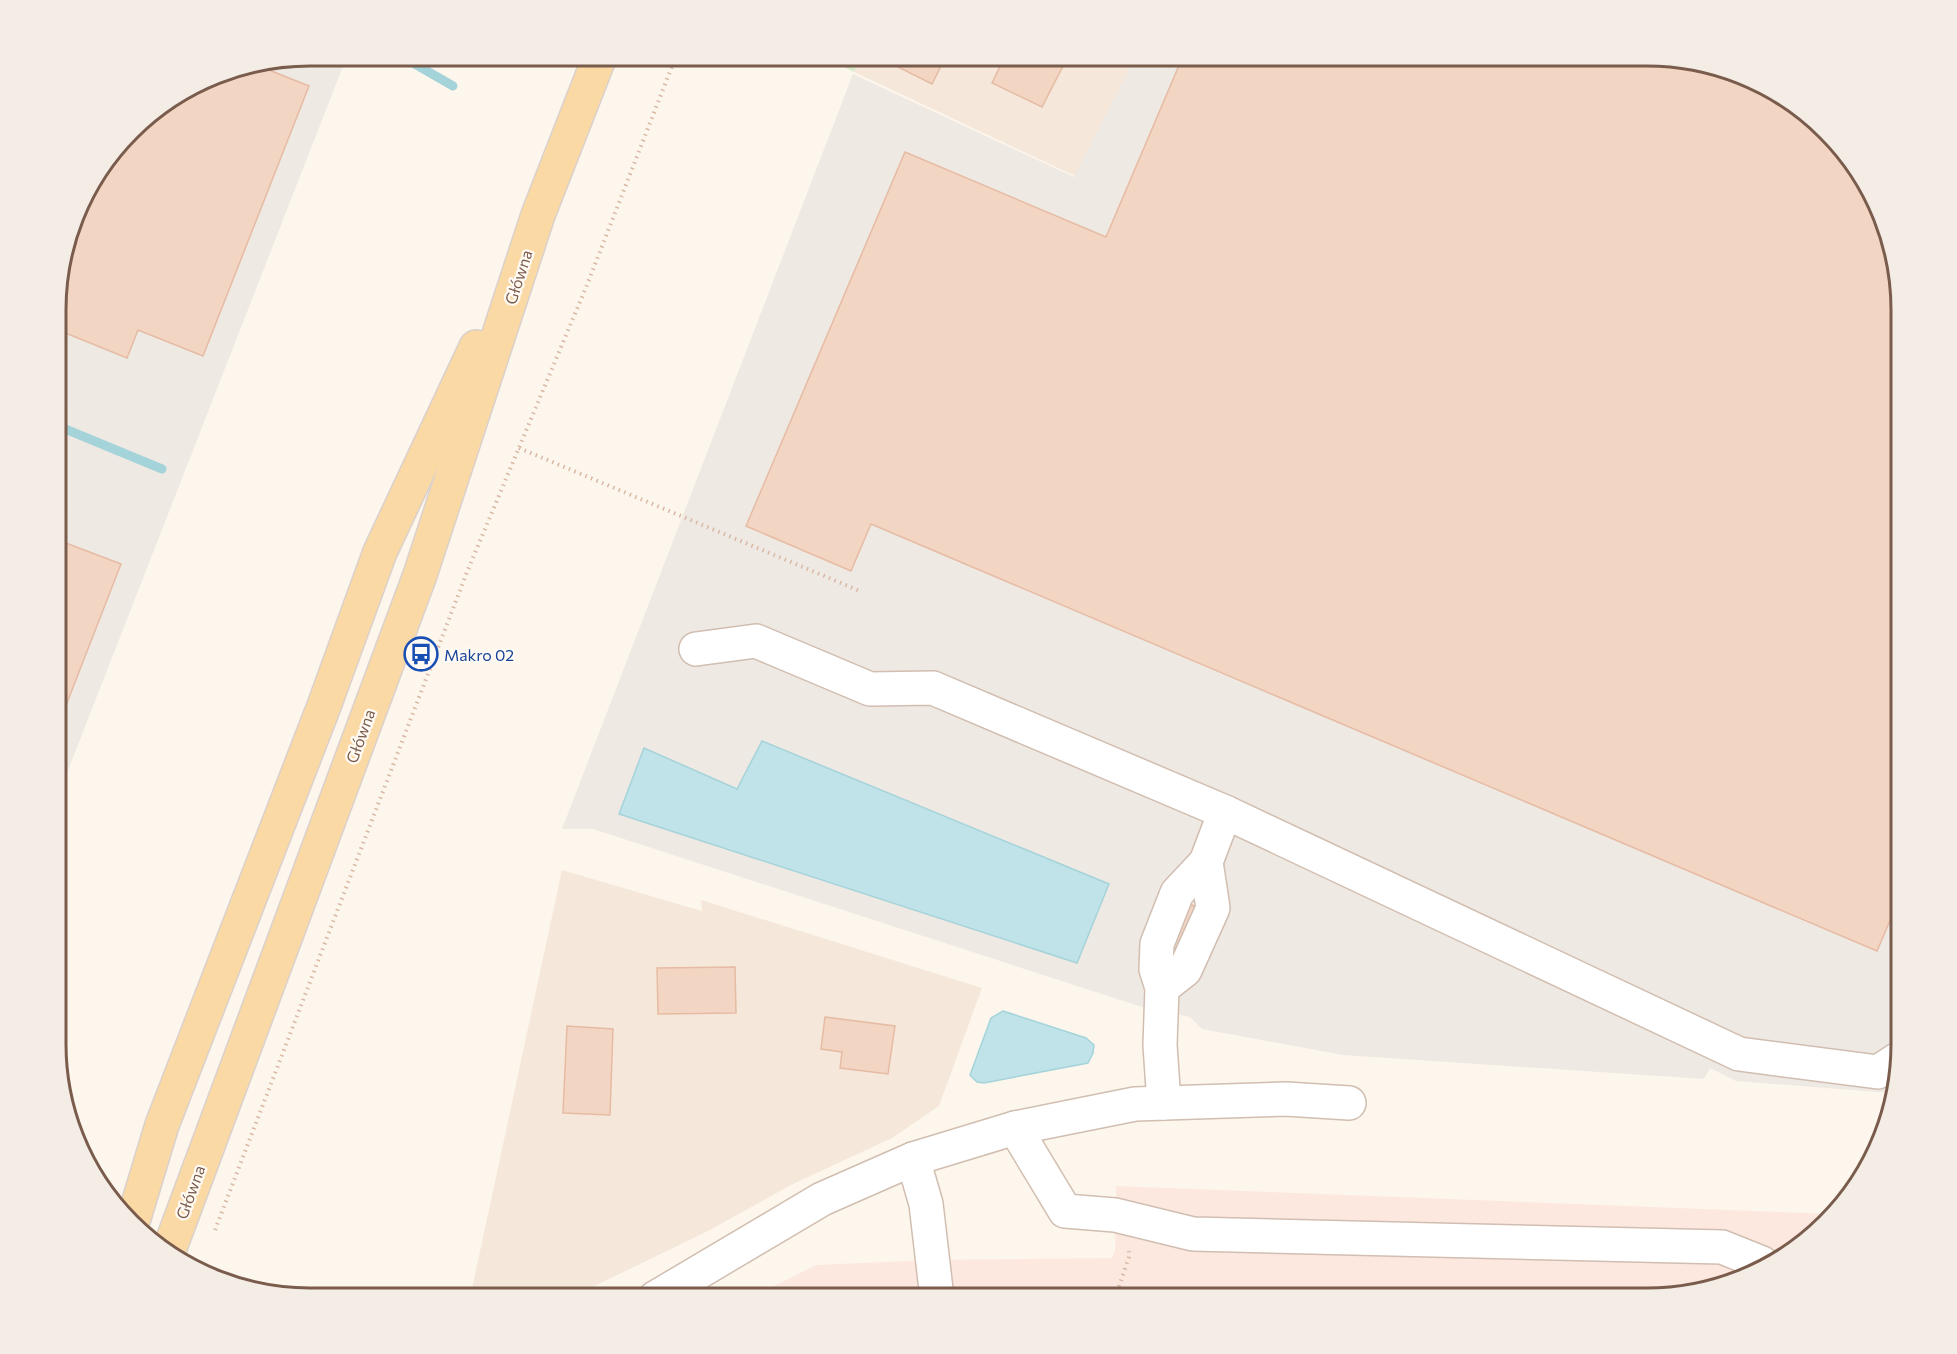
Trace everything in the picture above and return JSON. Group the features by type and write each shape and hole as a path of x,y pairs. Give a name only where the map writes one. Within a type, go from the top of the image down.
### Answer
{"main road":[{"name":"Główna","path":"171,1244 420,575 538,215 596,66"},
{"name":"Główna","path":"135,1213 162,1125 324,706 380,552 538,215"}],"street":[{"path":"696,649 756,641 870,689 933,688 1225,812 1739,1054 1878,1072 1890,1065"},
{"path":"1164,1103 1161,1045 1162,988 1185,970 1213,909 1206,862 1225,812"},
{"path":"672,1288 822,1199 914,1159 1015,1128 1135,1104 1286,1099 1349,1103"},
{"path":"1015,1128 1065,1211 1115,1215 1193,1234 1722,1247 1758,1261"},
{"path":"914,1159 926,1204 936,1288"}],"path":[{"path":"212,1236 467,572 587,285 672,66"},
{"path":"519,448 860,591"},
{"path":"1118,1288 1129,1257 1129,1244"}],"shaded area":[{"path":"343,66 66,776 66,310 68,278 79,232 91,202 107,175 127,149 149,127 175,107 202,91 247,74 278,68"},
{"path":"857,66 1131,66 1075,176 854,72"},
{"path":"1131,66 1647,66 1679,68 1710,74 1755,91 1782,107 1808,127 1830,149 1858,188 1878,232 1889,278 1891,310 1891,1044 1886,1092 1736,1081 1710,1068 1704,1079 1343,1055 1202,1029 1190,1017 1142,1007 593,829 562,829 853,74 1074,177"},
{"path":"562,870 702,911 701,900 982,988 939,1106 892,1138 793,1184 706,1232 591,1288 472,1288"},
{"path":"1116,1186 1821,1214 1782,1247 1755,1263 1710,1280 1679,1286 1647,1288 770,1288 816,1265 933,1260 1112,1258 1115,1250"}],"green space":[{"path":"842,66 857,66 854,72"}],"water":[{"path":"762,741 1109,884 1077,963 619,814 644,748 737,789"},
{"path":"1003,1011 1086,1038 1094,1045 1088,1063 984,1083 977,1082 970,1075 991,1018"}],"building":[{"path":"896,66 941,66 932,84"},
{"path":"1000,66 1063,66 1042,107 992,83"},
{"path":"1179,66 1647,66 1679,68 1710,74 1755,91 1782,107 1808,127 1830,149 1850,175 1866,202 1883,247 1889,278 1891,310 1891,918 1877,951 871,524 851,571 746,526 905,152 1106,237"},
{"path":"269,70 309,86 203,356 138,330 127,358 66,333 68,278 74,247 91,202 107,175 127,149 149,127 175,107 202,91 247,74"},
{"path":"66,543 121,564 66,705"},
{"path":"1187,903 1201,909 1183,951 1169,946"},
{"path":"735,967 736,1013 658,1014 657,968"},
{"path":"825,1017 895,1026 888,1074 840,1068 842,1052 821,1049"},
{"path":"567,1026 613,1029 610,1115 563,1113"}],"waterway":[{"path":"418,66 453,86"},
{"path":"66,429 162,469"}],"place":[{"name":"Makro 02","path":"421,654"}]}
